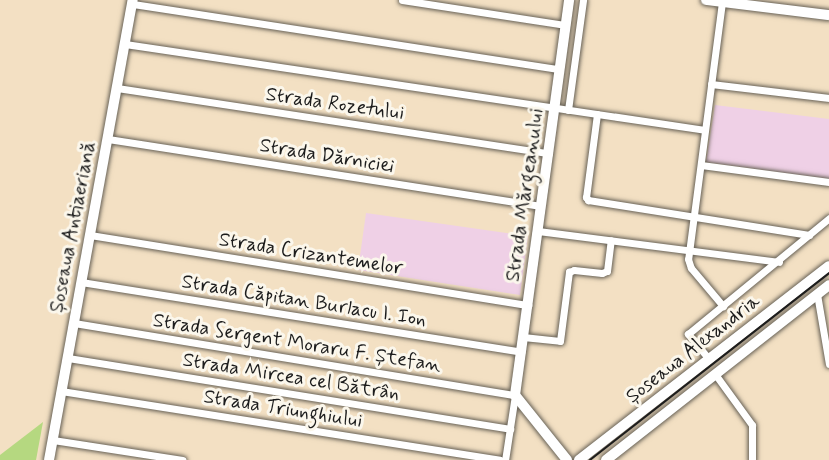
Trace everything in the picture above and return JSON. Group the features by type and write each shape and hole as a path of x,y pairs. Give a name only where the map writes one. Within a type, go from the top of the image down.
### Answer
{"main road":[{"name":"Strada Mărgeanului","path":"515,395 569,0"},
{"path":"706,0 829,15"},
{"name":"Șoseaua Antiaeriană","path":"49,460 133,2"},
{"name":"Șoseaua Alexandria","path":"579,460 829,266"},
{"name":"Șoseaua Alexandria","path":"606,460 829,285"},
{"path":"515,395 567,460"}],"street":[{"path":"402,0 566,25"},
{"name":"Strada Mărgeanului","path":"568,110 583,0"},
{"path":"133,2 560,69"},
{"path":"722,2 690,250 691,268 723,306"},
{"path":"125,44 705,130"},
{"path":"711,84 829,99"},
{"name":"Strada Rozetului","path":"117,88 549,153"},
{"path":"597,114 586,199 809,235"},
{"name":"Strada Dărniciei","path":"108,139 541,206"},
{"path":"701,165 829,182"},
{"path":"709,359 688,334 779,262 829,218"},
{"path":"538,231 779,262"},
{"name":"Strada Crizantemelor","path":"90,235 528,305"},
{"path":"523,337 560,341 569,272 574,270 602,273 607,271 611,240"},
{"name":"Strada Căpitan Burlacu I. Ion","path":"81,282 521,352"},
{"path":"817,294 829,364"},
{"name":"Strada Sergent Moraru F. Ștefan","path":"74,323 515,395"},
{"name":"Strada Mircea cel Bătrân","path":"68,358 510,429"},
{"path":"715,374 752,425 752,460"},
{"name":"Strada Triunghiului","path":"62,391 500,460"},
{"name":"Strada Mărgeanului","path":"505,460 515,395"},
{"path":"52,440 182,460"}],"shaded area":[{"path":"715,105 829,119 829,179 706,162"},
{"path":"366,213 528,236 520,295 358,270"}],"green space":[{"path":"43,422 36,460 0,460 0,455"}],"tram line":[{"path":"590,460 829,273"}]}
